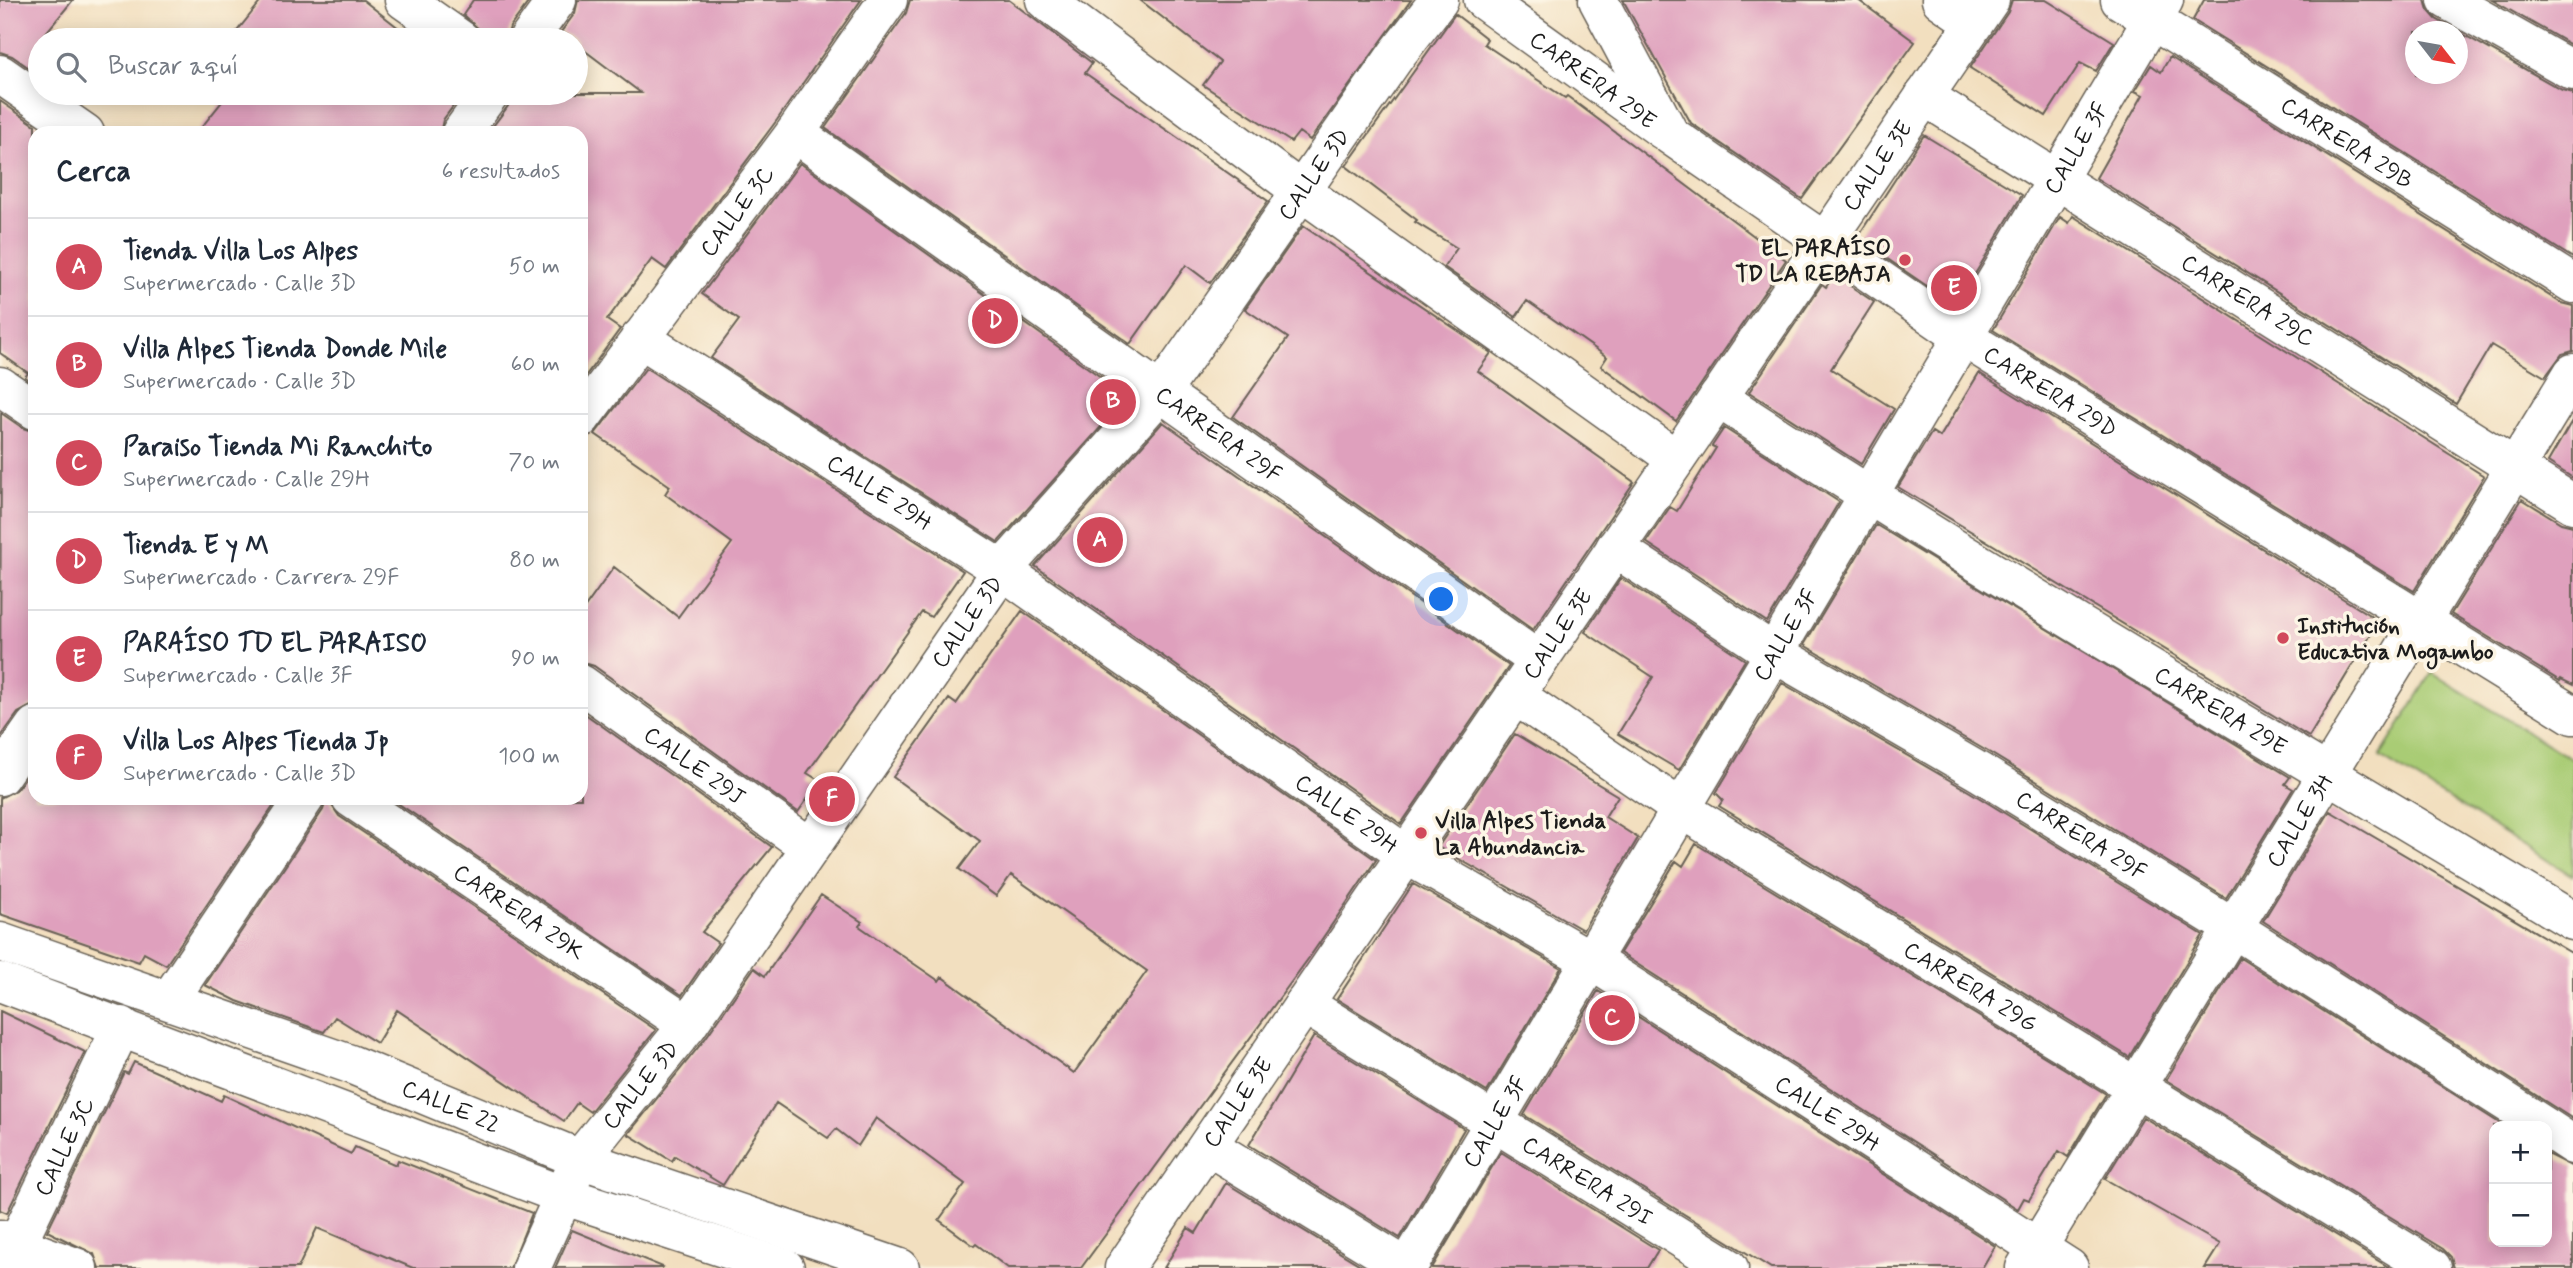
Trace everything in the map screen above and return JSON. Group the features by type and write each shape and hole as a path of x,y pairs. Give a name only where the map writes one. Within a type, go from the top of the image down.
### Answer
{"street":[{"path":"404,0 444,28"},
{"path":"537,28 557,0"},
{"name":"CALLE 3C","path":"588,409 795,133 888,0"},
{"path":"1045,0 1301,191 1675,459"},
{"name":"CALLE 3D","path":"531,1268 580,1159 688,1025 1002,570 1161,392 1301,191 1440,0"},
{"name":"CARRERA 29E","path":"1483,0 1670,135"},
{"name":"CARRERA 29D","path":"1598,0 1670,135 1963,337 2573,715"},
{"path":"1941,0 1982,11"},
{"name":"CARRERA 29B","path":"2119,0 2159,10 2573,284"},
{"path":"2447,0 2573,71"},
{"name":"CALLE 3F","path":"1407,1268 1589,959 2159,10"},
{"name":"CALLE 3E","path":"1124,1268 1982,11"},
{"path":"0,74 28,93"},
{"name":"CARRERA 29C","path":"1924,96 2573,503"},
{"path":"45,105 75,126"},
{"path":"466,126 481,105"},
{"name":"CARRERA 29F","path":"795,133 1539,661"},
{"name":"CALLE 29H","path":"640,338 1002,570 1405,854 1589,959 2031,1259 2069,1268"},
{"name":"CALLE 3H","path":"2031,1259 2573,373"},
{"path":"0,386 28,405"},
{"name":"CARRERA 29E","path":"1718,398 1868,496 2069,621 2573,921"},
{"name":"CARRERA 29F","path":"1615,548 1774,653 1981,773 2233,928 2536,1121"},
{"name":"CALLE 29J","path":"588,689 810,847"},
{"name":"CARRERA 29G","path":"1515,695 1681,809 2432,1268"},
{"path":"0,776 28,736"},
{"path":"169,1000 300,805"},
{"name":"CARRERA 29K","path":"361,805 688,1025"},
{"name":"CALLE 22","path":"0,942 350,1065 580,1159 900,1268"},
{"name":"CALLE 22","path":"0,982 565,1196 785,1268"},
{"name":"CARRERA 29I","path":"1304,1004 1718,1265"},
{"name":"CALLE 3C","path":"7,1251 122,1026"},
{"name":"CARRERA 29F","path":"2552,1132 2573,1145"},
{"path":"1208,1146 1407,1268"},
{"path":"7,1251 78,1268"}],"green space":[{"path":"2432,673 2573,760 2573,876 2380,757"}],"building":[{"path":"0,0 73,0 50,28 28,28 28,67 12,56 0,52"},
{"path":"262,0 363,0 399,28 240,28"},
{"path":"473,0 530,0 510,28 478,28 463,15"},
{"path":"578,0 861,0 777,120 666,269 652,259 607,320 620,329 588,372 588,126 493,126 508,105 588,105 588,93 641,93 588,53 588,28 564,28 575,13"},
{"path":"910,0 1009,0 1092,63 1085,73 1268,201 1210,283 1186,265 1130,344 825,128 906,13"},
{"path":"1140,0 1411,0 1310,140 1299,132 1291,142 1203,85 1220,62"},
{"path":"1623,0 1858,0 1915,42 1802,199 1691,123"},
{"path":"2012,0 2046,0 2114,42 2096,71 2080,63 2046,116 1970,68 2008,12"},
{"path":"2204,0 2425,0 2428,10 2440,21 2405,21 2405,84 2468,84 2468,37 2562,90 2573,93 2573,258 2193,20"},
{"path":"2492,0 2573,0 2573,46"},
{"path":"1455,14 1487,39 1484,44 1565,98 1567,96 1786,260 1676,421 1601,366 1607,357 1527,301 1516,317 1444,267 1457,248 1415,222 1417,220 1346,166"},
{"path":"2170,57 2561,303 2573,306 2573,351 2562,354 2545,377 2491,345 2456,404 2096,178 2143,95 2135,91 2151,65 2161,72"},
{"path":"0,101 35,126 28,126 28,373 0,353"},
{"path":"219,105 454,105 442,126 203,126"},
{"path":"1924,135 2022,195 1956,306 1857,238"},
{"path":"800,163 1112,385 1110,389 1126,399 998,542 711,358 739,320 702,294"},
{"path":"2073,216 2484,476 2414,591 1993,330 2060,217 2069,223"},
{"path":"1303,226 1491,353 1478,371 1634,482 1533,630 1233,417 1288,338 1245,309"},
{"path":"1834,275 1874,302 1831,369 1894,409 1861,464 1749,392 1822,284 1826,287"},
{"path":"646,368 963,571 931,617 922,612 807,773 820,781 798,812 588,664 588,603 614,567 678,617 732,543 665,494 670,486 595,434"},
{"path":"1979,373 2379,621 2309,737 1898,487 1932,432 1940,437"},
{"path":"1,413 28,430 28,708 18,713 0,738"},
{"path":"2573,419 2573,478 2548,462"},
{"path":"1163,422 1509,666 1401,824 1035,566"},
{"path":"1724,428 1839,502 1767,622 1646,542 1670,507 1677,511 1716,448 1712,446"},
{"path":"2522,499 2561,523 2573,526 2573,685 2561,679 2560,681 2451,614"},
{"path":"1876,525 2290,777 2285,784 2293,789 2226,898 1992,754 1804,645"},
{"path":"1621,578 1745,660 1679,770 1618,734 1653,677 1585,632"},
{"path":"1022,611 1376,860 1311,955 1081,1268 1008,1268 976,1244 974,1246 939,1220 965,1184 876,1118 858,1146 836,1129 828,1138 776,1103 723,1185 675,1156 672,1161 628,1134 705,1039 754,968 765,976 821,895 862,922 859,926 939,981 942,977 1074,1073 1147,971 1011,875 996,896 959,869 980,841 893,777 949,699 956,704"},
{"path":"1782,683 1970,792 2203,935 2129,1057 1719,806 1723,800 1716,793"},
{"path":"588,716 772,847 702,932 718,943 682,995 400,805 588,805"},
{"path":"1515,734 1618,796 1605,817 1638,838 1583,930 1438,847"},
{"path":"28,774 28,805 274,805 166,965 144,953 139,962 0,914 0,798 17,789"},
{"path":"325,805 332,805 339,816 656,1030 590,1112 577,1103 564,1121 397,1010 377,1043 335,1017 324,1032 237,1001 205,985"},
{"path":"2330,811 2573,954 2573,1119 2263,921"},
{"path":"1696,844 2106,1094 2068,1157 2059,1151 2029,1200 2024,1198 2018,1209 1620,953 1676,861 1683,866"},
{"path":"1413,884 1561,968 1487,1092 1337,999"},
{"path":"2240,958 2496,1121 2489,1121 2489,1247 2552,1247 2552,1156 2573,1167 2573,1268 2454,1268 2451,1257 2443,1249 2166,1080"},
{"path":"1598,991 1995,1246 1982,1268 1771,1268 1524,1115"},
{"path":"0,1011 85,1052 7,1213 0,1210"},
{"path":"1314,1036 1464,1129 1400,1238 1249,1145"},
{"path":"134,1062 221,1101 224,1095 351,1154 355,1147 396,1165 398,1160 532,1213 510,1268 413,1268 317,1228 298,1268 99,1268 94,1254 47,1231 124,1072 128,1074"},
{"path":"2143,1117 2390,1268 2205,1268 2220,1244 2105,1179"},
{"path":"1501,1152 1658,1250 1647,1268 1432,1268"},
{"path":"1226,1183 1365,1268 1164,1268 1188,1228 1196,1233"},
{"path":"572,1230 663,1267 555,1268"}],"place":[{"name":"EL PARAÍSO TD LA REBAJA","path":"1905,260"},
{"name":"PARAÍSO TD EL PARAISO","path":"1954,288"},
{"name":"Tienda E y M","path":"995,321"},
{"name":"Villa Alpes Tienda Donde Mile","path":"1113,402"},
{"name":"Tienda Villa Los Alpes","path":"1100,540"},
{"name":"Institución Educativa Mogambo","path":"2283,638"},
{"name":"Villa Los Alpes Tienda Jp","path":"832,799"},
{"name":"Villa Alpes Tienda La Abundancia","path":"1421,833"},
{"name":"Paraiso Tienda Mi Ranchito","path":"1612,1018"}]}
